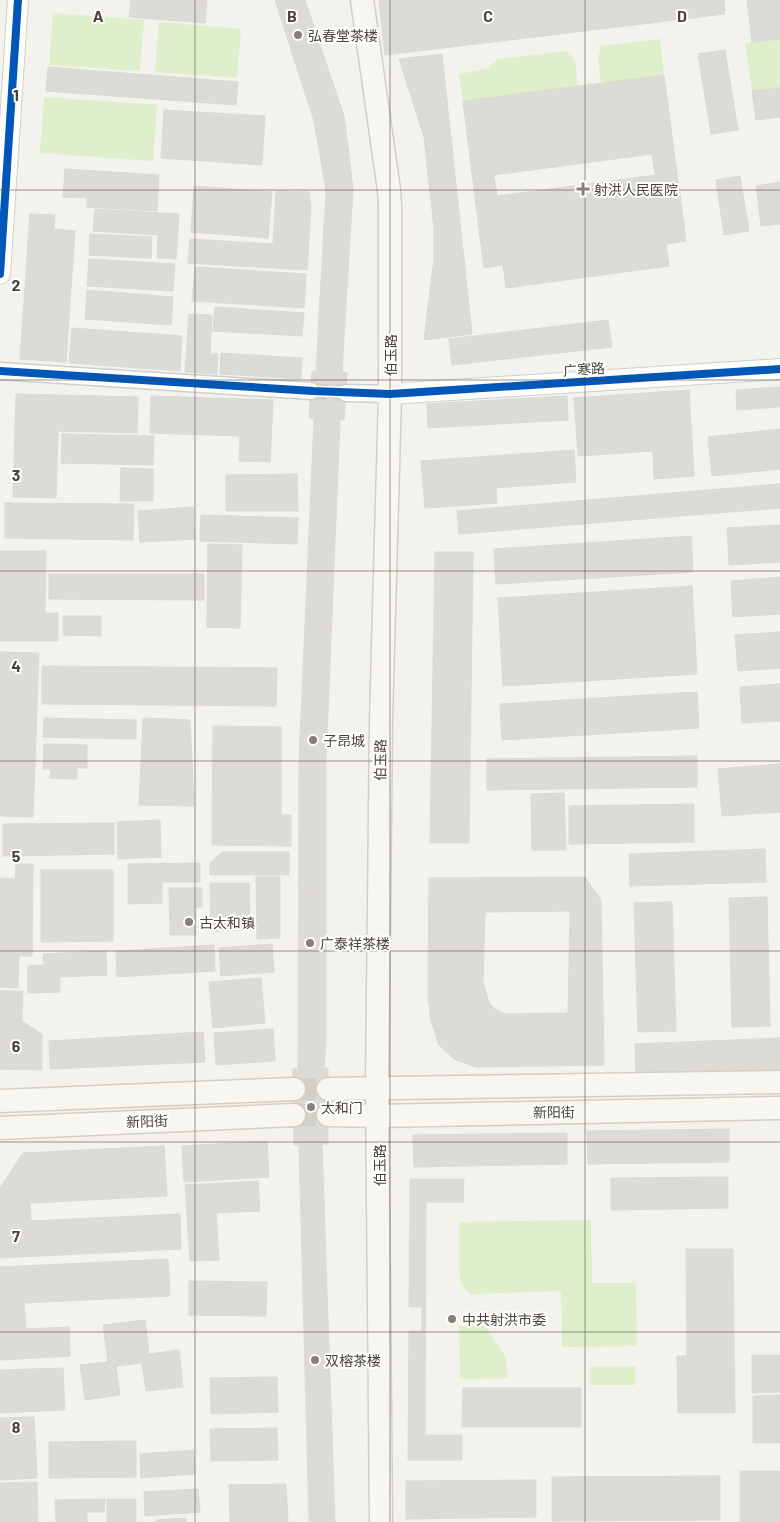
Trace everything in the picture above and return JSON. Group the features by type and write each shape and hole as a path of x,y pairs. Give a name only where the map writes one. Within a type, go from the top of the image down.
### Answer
{"main road":[{"name":"伯玉路","path":"362,0 389,190 390,394 380,746 377,1089 382,1522"},
{"name":"新阳街","path":"328,1089 780,1082"},
{"name":"新阳街","path":"0,1101 294,1089"},
{"name":"新阳街","path":"328,1115 378,1116 780,1108"},
{"name":"新阳街","path":"0,1128 294,1115"}],"street":[{"path":"0,274 18,0"},
{"name":"广寒路","path":"390,394 780,369"},
{"path":"0,371 311,391"},
{"path":"346,393 390,394"}],"green space":[{"path":"53,13 144,20 140,71 49,65"},
{"path":"159,22 241,29 237,78 155,72"},
{"path":"660,39 664,75 601,83 598,59 601,46"},
{"path":"780,39 780,88 752,91 745,43"},
{"path":"566,51 575,61 578,86 463,101 459,74 487,69 498,59"},
{"path":"44,97 157,105 153,161 40,153"},
{"path":"591,1220 592,1283 636,1283 637,1346 562,1347 561,1291 470,1294 462,1286 459,1273 459,1222"},
{"path":"484,1325 506,1357 507,1378 460,1379 459,1326"},
{"path":"591,1366 635,1366 635,1385 591,1385"}],"building":[{"path":"131,0 207,0 205,23 129,17"},
{"name":"子昂城","path":"275,0 305,0 344,116 353,188 342,372 347,373 344,420 340,420 326,761 326,1040 324,1068 328,1068 328,1144 322,1144 335,1522 309,1522 299,1145 294,1145 293,1069 298,1069 299,762 314,419 309,418 312,371 316,371 326,191 314,121"},
{"name":"弘春堂茶楼","path":"294,0 317,69 303,74 279,2"},
{"path":"379,0 724,0 725,14 385,55"},
{"path":"747,0 780,0 780,39 752,42"},
{"path":"725,50 738,130 711,134 698,54"},
{"path":"442,54 472,334 424,340 434,259 434,228 424,137 399,59"},
{"path":"48,67 238,82 236,105 46,91"},
{"path":"664,75 686,241 666,244 669,266 506,288 503,265 484,268 463,101","holes":["652,154 655,175 497,196 494,175"]},
{"path":"780,88 780,117 756,120 752,91"},
{"path":"164,110 265,116 262,165 161,158"},
{"path":"65,169 159,175 157,211 87,207 87,198 63,197"},
{"path":"740,176 749,231 724,235 716,180"},
{"path":"780,182 780,224 761,226 756,186"},
{"path":"194,186 272,192 268,238 191,232"},
{"path":"276,191 309,192 311,208 307,270 188,263 190,239 273,244"},
{"path":"95,209 179,214 176,259 157,258 158,235 93,231"},
{"path":"30,214 55,215 54,229 75,231 66,362 20,359"},
{"path":"90,234 152,237 151,258 89,255"},
{"path":"89,259 175,264 173,291 87,286"},
{"path":"195,267 306,274 304,308 192,301"},
{"path":"87,290 173,297 171,325 85,319"},
{"path":"215,307 304,313 302,336 213,331"},
{"path":"189,314 212,315 210,354 218,354 217,374 185,372"},
{"path":"608,320 612,347 452,365 449,339"},
{"path":"72,328 182,336 180,371 69,363"},
{"path":"221,353 302,358 301,379 220,374"},
{"path":"315,374 344,376 341,416 313,415"},
{"path":"780,387 780,407 737,410 736,390"},
{"path":"689,390 694,476 654,479 653,451 578,456 574,398"},
{"path":"16,394 138,397 137,433 58,431 56,498 13,497"},
{"path":"151,396 273,400 270,462 239,461 240,436 150,433"},
{"path":"567,396 568,420 428,428 427,404"},
{"path":"780,429 780,469 712,476 708,437"},
{"path":"62,434 154,436 153,465 61,463"},
{"path":"574,450 576,482 496,488 497,503 425,508 421,461"},
{"path":"121,468 153,469 153,501 120,501"},
{"path":"297,474 298,511 226,511 226,475"},
{"path":"780,484 780,508 459,534 457,511"},
{"path":"5,503 134,504 133,540 5,538"},
{"path":"193,507 195,539 140,542 138,511"},
{"path":"201,515 298,518 297,544 200,541"},
{"path":"780,525 780,562 729,565 727,528"},
{"path":"691,536 693,572 496,584 494,549"},
{"path":"208,544 242,545 240,628 207,627"},
{"path":"0,551 46,551 45,613 58,613 58,641 0,641"},
{"path":"311,552 325,552 322,642 308,641"},
{"path":"435,552 473,552 469,843 430,843"},
{"path":"49,574 204,574 204,600 49,599"},
{"path":"780,577 780,614 733,617 731,581"},
{"path":"692,586 697,674 503,686 498,598"},
{"path":"63,616 101,616 101,636 63,635"},
{"path":"780,632 780,668 738,671 735,635"},
{"path":"0,652 39,653 33,817 0,816"},
{"path":"42,666 277,668 276,706 42,704"},
{"path":"780,684 780,721 742,723 740,687"},
{"path":"697,692 699,728 502,740 500,704"},
{"path":"44,718 136,720 136,739 43,737"},
{"path":"143,718 190,720 194,806 139,805"},
{"path":"213,726 281,727 281,815 291,815 291,846 212,845"},
{"path":"44,744 87,745 87,768 77,768 77,779 50,778 51,769 43,769"},
{"path":"697,756 697,787 487,790 487,759"},
{"path":"780,764 780,812 722,816 718,769"},
{"path":"564,793 566,850 532,850 531,794"},
{"path":"694,804 694,842 569,844 569,806"},
{"path":"160,820 161,857 118,859 117,822"},
{"path":"114,823 114,854 3,856 3,824"},
{"path":"765,849 766,882 630,886 629,854"},
{"path":"222,852 289,852 289,875 210,875 210,863"},
{"path":"200,863 200,882 162,882 162,903 128,904 128,864"},
{"path":"16,864 33,864 32,956 19,956 18,988 0,987 0,878 15,879"},
{"path":"41,870 113,870 113,941 41,942"},
{"path":"256,877 280,877 280,938 257,939"},
{"path":"585,877 601,900 604,1065 476,1067 454,1059 439,1045 431,1021 428,996 429,878","holes":["570,911 568,1013 505,1014 496,1010 489,1003 483,982 485,912"]},
{"path":"210,883 249,883 250,930 211,931"},
{"path":"169,888 202,888 202,907 196,907 196,935 170,935"},
{"name":"广泰祥茶楼","path":"302,893 318,893 318,993 302,993"},
{"path":"767,897 770,1026 732,1027 729,898"},
{"path":"672,902 676,1031 638,1032 634,903"},
{"path":"272,944 274,972 221,976 219,948"},
{"path":"214,945 215,971 117,977 116,951"},
{"path":"106,951 107,975 60,977 60,992 28,993 28,966 44,965 43,954"},
{"path":"261,978 265,1023 213,1028 209,982"},
{"path":"0,991 23,991 22,1021 42,1034 42,1070 0,1069"},
{"path":"273,1029 275,1061 216,1065 214,1033"},
{"path":"203,1032 205,1062 50,1069 49,1041"},
{"path":"780,1038 780,1070 636,1075 635,1044"},
{"name":"太和门","path":"297,1072 324,1072 324,1141 297,1141"},
{"path":"729,1129 729,1162 588,1164 587,1131"},
{"path":"567,1133 567,1164 414,1167 413,1135"},
{"path":"267,1141 269,1177 184,1182 182,1146"},
{"path":"164,1146 167,1196 30,1203 31,1221 180,1214 181,1249 0,1258 0,1188 23,1153"},
{"path":"728,1177 728,1208 611,1210 611,1178"},
{"path":"410,1179 464,1179 463,1202 426,1202 425,1435 462,1435 462,1460 408,1460 409,1331 422,1331 422,1307 409,1307"},
{"path":"258,1181 260,1211 216,1213 219,1260 190,1261 185,1185"},
{"path":"317,1197 320,1295 306,1296 303,1198"},
{"path":"686,1249 733,1249 735,1413 678,1413 677,1356 687,1356"},
{"path":"168,1259 170,1296 24,1303 26,1329 69,1327 70,1356 0,1360 0,1267"},
{"path":"189,1281 267,1282 266,1316 189,1315"},
{"path":"145,1320 149,1354 179,1350 183,1387 146,1391 142,1363 116,1366 120,1395 85,1400 80,1365 108,1362 103,1325"},
{"name":"双榕茶楼","path":"307,1333 322,1333 323,1387 308,1388"},
{"path":"752,1355 780,1355 780,1392 752,1393"},
{"path":"63,1368 65,1410 0,1413 0,1370"},
{"path":"277,1377 278,1412 211,1414 210,1378"},
{"path":"463,1388 581,1388 581,1427 462,1427"},
{"path":"780,1395 780,1443 753,1443 753,1396"},
{"path":"34,1417 37,1478 0,1480 0,1418"},
{"path":"309,1422 325,1422 327,1514 312,1515"},
{"path":"277,1428 278,1460 211,1461 210,1429"},
{"path":"136,1441 136,1477 49,1478 49,1442"},
{"path":"194,1450 195,1474 141,1478 140,1454"},
{"path":"740,1471 780,1471 780,1522 740,1522"},
{"path":"720,1476 720,1520 552,1521 552,1477"},
{"path":"536,1480 536,1517 406,1519 406,1481"},
{"path":"37,1482 38,1522 0,1522 0,1483"},
{"path":"286,1484 288,1522 230,1522 229,1485"},
{"path":"198,1489 200,1512 145,1516 144,1492"},
{"path":"105,1499 104,1512 87,1512 87,1522 56,1522 55,1500"},
{"path":"107,1499 136,1499 136,1522 107,1522"},
{"path":"186,1518 186,1522 156,1522 156,1520"}],"tunnel":[{"path":"311,391 346,393"},
{"path":"294,1089 328,1089"},
{"path":"294,1115 328,1115"}],"cycle path":[{"path":"0,274 18,0"},
{"path":"0,371 313,391 390,394 780,369"}],"place":[{"name":"弘春堂茶楼","path":"298,35"},
{"name":"射洪人民医院","path":"583,189"},
{"name":"子昂城","path":"313,740"},
{"name":"古太和镇","path":"189,922"},
{"name":"广泰祥茶楼","path":"310,943"},
{"name":"太和门","path":"311,1107"},
{"name":"中共射洪市委","path":"452,1319"},
{"name":"双榕茶楼","path":"315,1360"}]}
